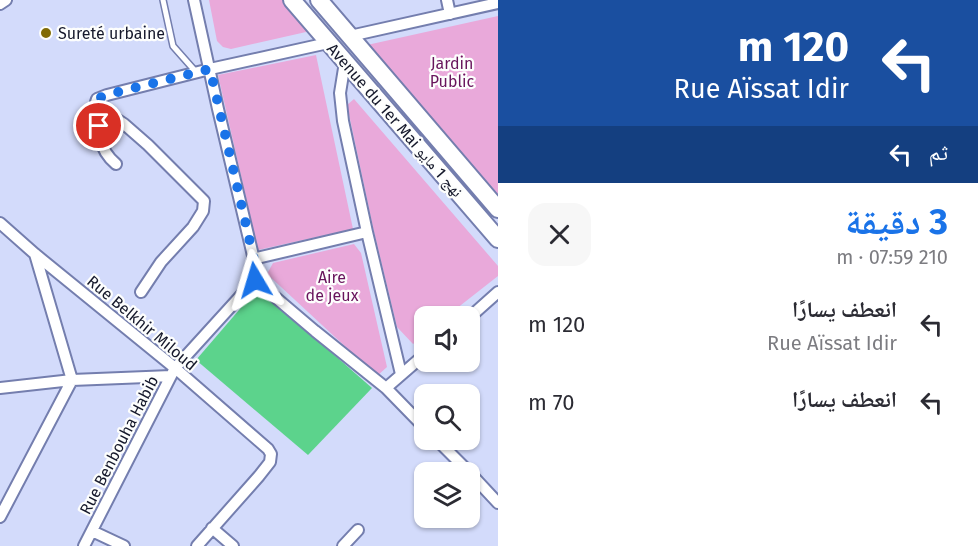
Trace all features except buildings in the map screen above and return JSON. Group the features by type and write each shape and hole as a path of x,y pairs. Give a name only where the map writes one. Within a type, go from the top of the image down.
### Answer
{"main road":[{"name":"Avenue du 1er Mai نهج 1 مايو","path":"291,0 498,239"},
{"name":"Avenue du 1er Mai نهج 1 مايو","path":"319,0 498,209"},
{"path":"328,43 350,36"}],"street":[{"path":"0,4 6,0"},
{"path":"194,0 253,259 255,280 386,388 414,417"},
{"path":"447,0 450,14"},
{"path":"350,36 498,3"},
{"path":"141,291 161,262 193,227 203,211 204,201 148,145 98,107 97,99 196,72 328,43"},
{"path":"345,62 340,93 343,121 401,374"},
{"path":"104,111 99,126 100,138 108,157 116,164"},
{"name":"Rue Belkhir Miloud","path":"0,223 173,372 265,446 271,454 270,462 259,476 212,528"},
{"path":"253,259 368,232"},
{"path":"0,517 72,380 35,254"},
{"name":"Rue Benbouha Habib","path":"84,546 173,372 255,280"},
{"path":"480,307 498,292"},
{"path":"386,388 414,363"},
{"path":"0,388 173,372"},
{"path":"447,450 458,462"},
{"path":"480,484 498,503"},
{"path":"197,546 212,528 232,546"},
{"path":"343,546 357,530"},
{"path":"92,531 124,546"}],"lane":[{"path":"163,0 173,46 196,72"}],"green space":[{"path":"209,0 287,0 307,24 306,32 231,49 223,47 217,41"},
{"name":"Jardin Public","path":"498,16 498,194 367,45"},
{"path":"316,55 353,229 258,250 218,75"},
{"path":"354,99 498,266 498,276 460,306 414,306 413,344 397,327 347,105"},
{"name":"Aire de jeux","path":"354,244 361,253 387,367 377,376 267,274 273,263"}],"shaded area":[{"path":"258,288 372,388 308,455 196,360"}],"place":[{"name":"Sureté urbaine","path":"46,33"}],"route":[{"path":"99,126 104,111 98,107 97,99 210,69 255,264 255,280"}]}
